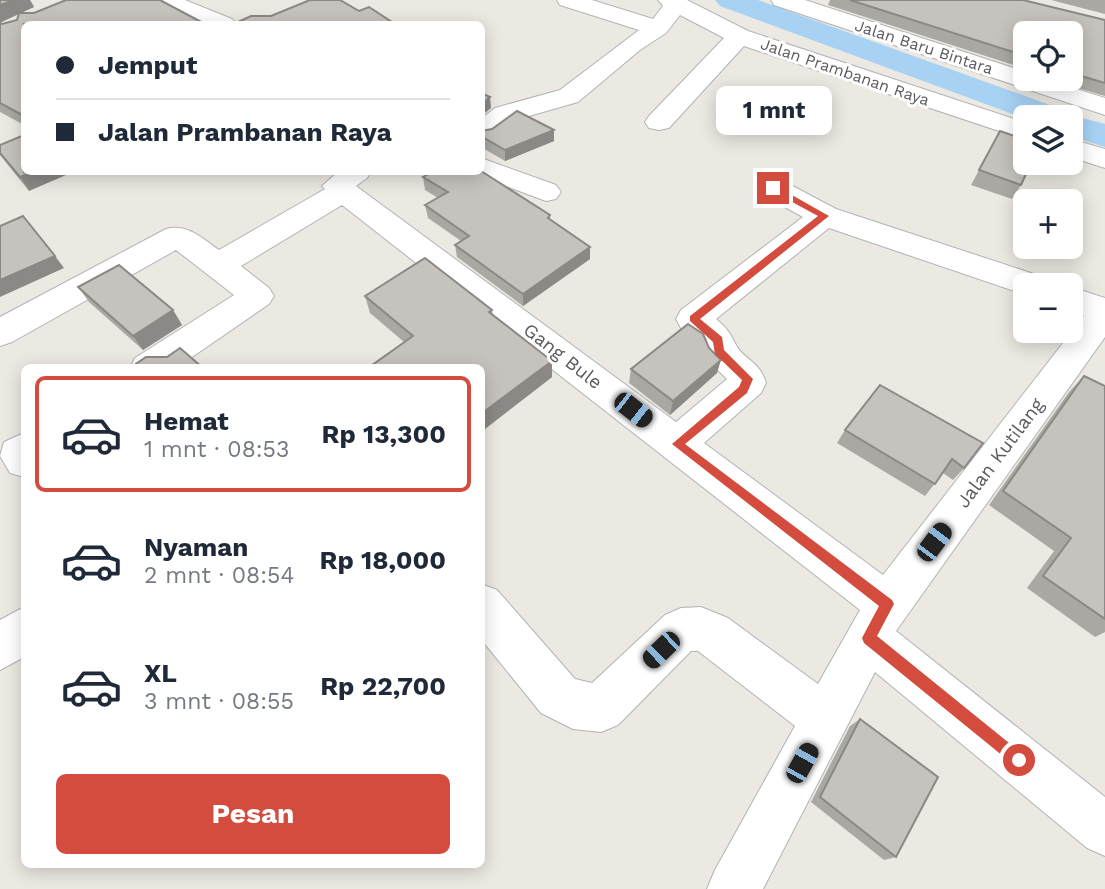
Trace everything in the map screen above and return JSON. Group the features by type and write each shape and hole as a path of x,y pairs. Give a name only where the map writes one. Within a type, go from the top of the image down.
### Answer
{"street":[{"path":"165,0 217,21"},
{"path":"568,0 658,28"},
{"name":"Jalan Baru Bintara","path":"782,0 1105,107"},
{"path":"485,129 505,114 569,96 631,45 658,28 672,2"},
{"name":"Jalan Prambanan Raya","path":"672,2 739,36 1013,128"},
{"path":"659,122 739,36"},
{"path":"1083,152 1105,159"},
{"path":"485,169 545,192"},
{"path":"218,265 346,183"},
{"name":"Gang Bule","path":"346,183 677,444 878,621 1105,830"},
{"path":"773,188 825,216 1013,279"},
{"path":"677,444 743,390 748,379 719,351 718,340 693,319 825,216"},
{"path":"0,333 177,236 257,296 154,364"},
{"path":"1083,303 1105,311"},
{"name":"Jalan Kutilang","path":"744,884 878,621 1105,311"},
{"path":"485,610 558,696 573,705 601,708 681,630 691,629 712,634 826,719"},
{"path":"0,648 21,631"}],"building":[{"path":"0,0 13,0 0,5"},
{"path":"66,0 160,0 199,21 21,21 21,114 0,103 0,23 17,20 19,13 34,13"},
{"path":"310,0 340,0 359,11 369,7 390,21 240,21 251,16 271,16"},
{"path":"850,0 1023,0 1105,20 1105,83 1083,77 1083,21 1013,21 1013,52"},
{"path":"517,111 554,130 505,150 485,138 485,130 492,129"},
{"path":"1000,131 1013,136 1013,175 1026,175 1021,185 979,170"},
{"path":"21,136 21,175 25,175 20,177 0,153 0,145"},
{"path":"485,174 550,215 548,218 590,247 523,294 455,245 469,236 425,205 448,192 423,177"},
{"path":"23,216 55,256 0,280 0,226"},
{"path":"425,258 552,361 485,411 485,364 374,364 413,336 365,296"},
{"path":"119,265 173,310 133,336 78,287"},
{"path":"688,324 703,334 709,348 721,360 673,401 631,369"},
{"path":"180,348 198,364 136,364 146,357 167,357"},
{"path":"1084,376 1105,386 1105,619 1043,576 1071,538 1003,491"},
{"path":"880,385 983,443 964,468 952,459 935,484 845,430"},
{"path":"860,719 938,777 896,857 820,797"}],"waterway":[{"path":"730,0 1019,105"},
{"path":"1083,128 1105,136"}],"route":[{"path":"773,188 825,216 693,319 718,340 719,351 747,375 748,383 677,444 887,604 869,638 1019,760"}]}
